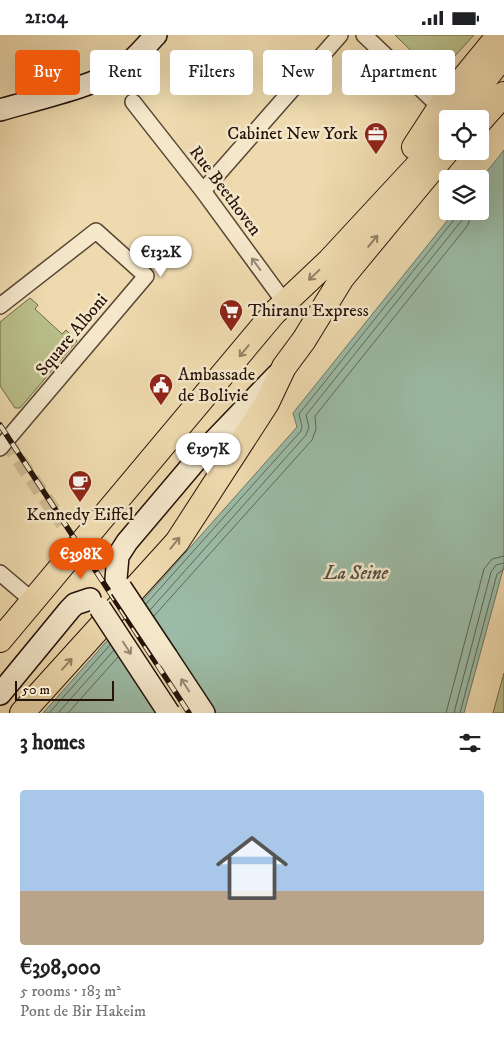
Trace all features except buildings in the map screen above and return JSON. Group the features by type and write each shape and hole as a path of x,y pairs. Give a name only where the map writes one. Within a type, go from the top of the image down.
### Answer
{"main road":[{"path":"0,110 89,83 116,72 127,65 156,35"},
{"path":"452,110 499,35"},
{"path":"454,110 504,55"},
{"path":"477,110 504,73"},
{"path":"489,111 504,94"},
{"path":"0,640 285,303 329,261 372,214 439,128"},
{"path":"204,713 118,584 118,556 204,451 284,367 304,340 342,278 440,160"},
{"path":"22,713 177,542 267,403 284,367"},
{"path":"118,584 91,595 169,713"},
{"path":"0,695 70,609 83,600 95,603"}],"street":[{"path":"203,191 340,35"},
{"path":"364,35 439,110"},
{"name":"Rue Beethoven","path":"133,103 203,191 285,303"},
{"name":"Square Alboni","path":"0,306 96,231 146,276 0,448"},
{"path":"0,573 33,601"}],"green space":[{"path":"395,35 474,35 455,56 455,50 410,50"},
{"path":"30,298 38,305 35,309 62,334 66,330 77,341 20,408 15,408 0,386 0,322"},
{"path":"504,673 504,713 493,713"}],"water":[{"name":"La Seine","path":"504,150 504,566 464,713 43,713 297,427 293,413 448,220 489,220 488,170"}],"pier":[{"path":"140,600 214,713 157,713 107,637"}],"tunnel":[{"path":"6,441 63,524"}],"railway":[{"path":"0,425 189,713"}],"place":[{"name":"Cabinet New York","path":"376,155"},
{"name":"Thiranu Express","path":"231,332"},
{"name":"Ambassade de Bolivie","path":"161,406"},
{"name":"Kennedy Eiffel","path":"80,503"}]}
